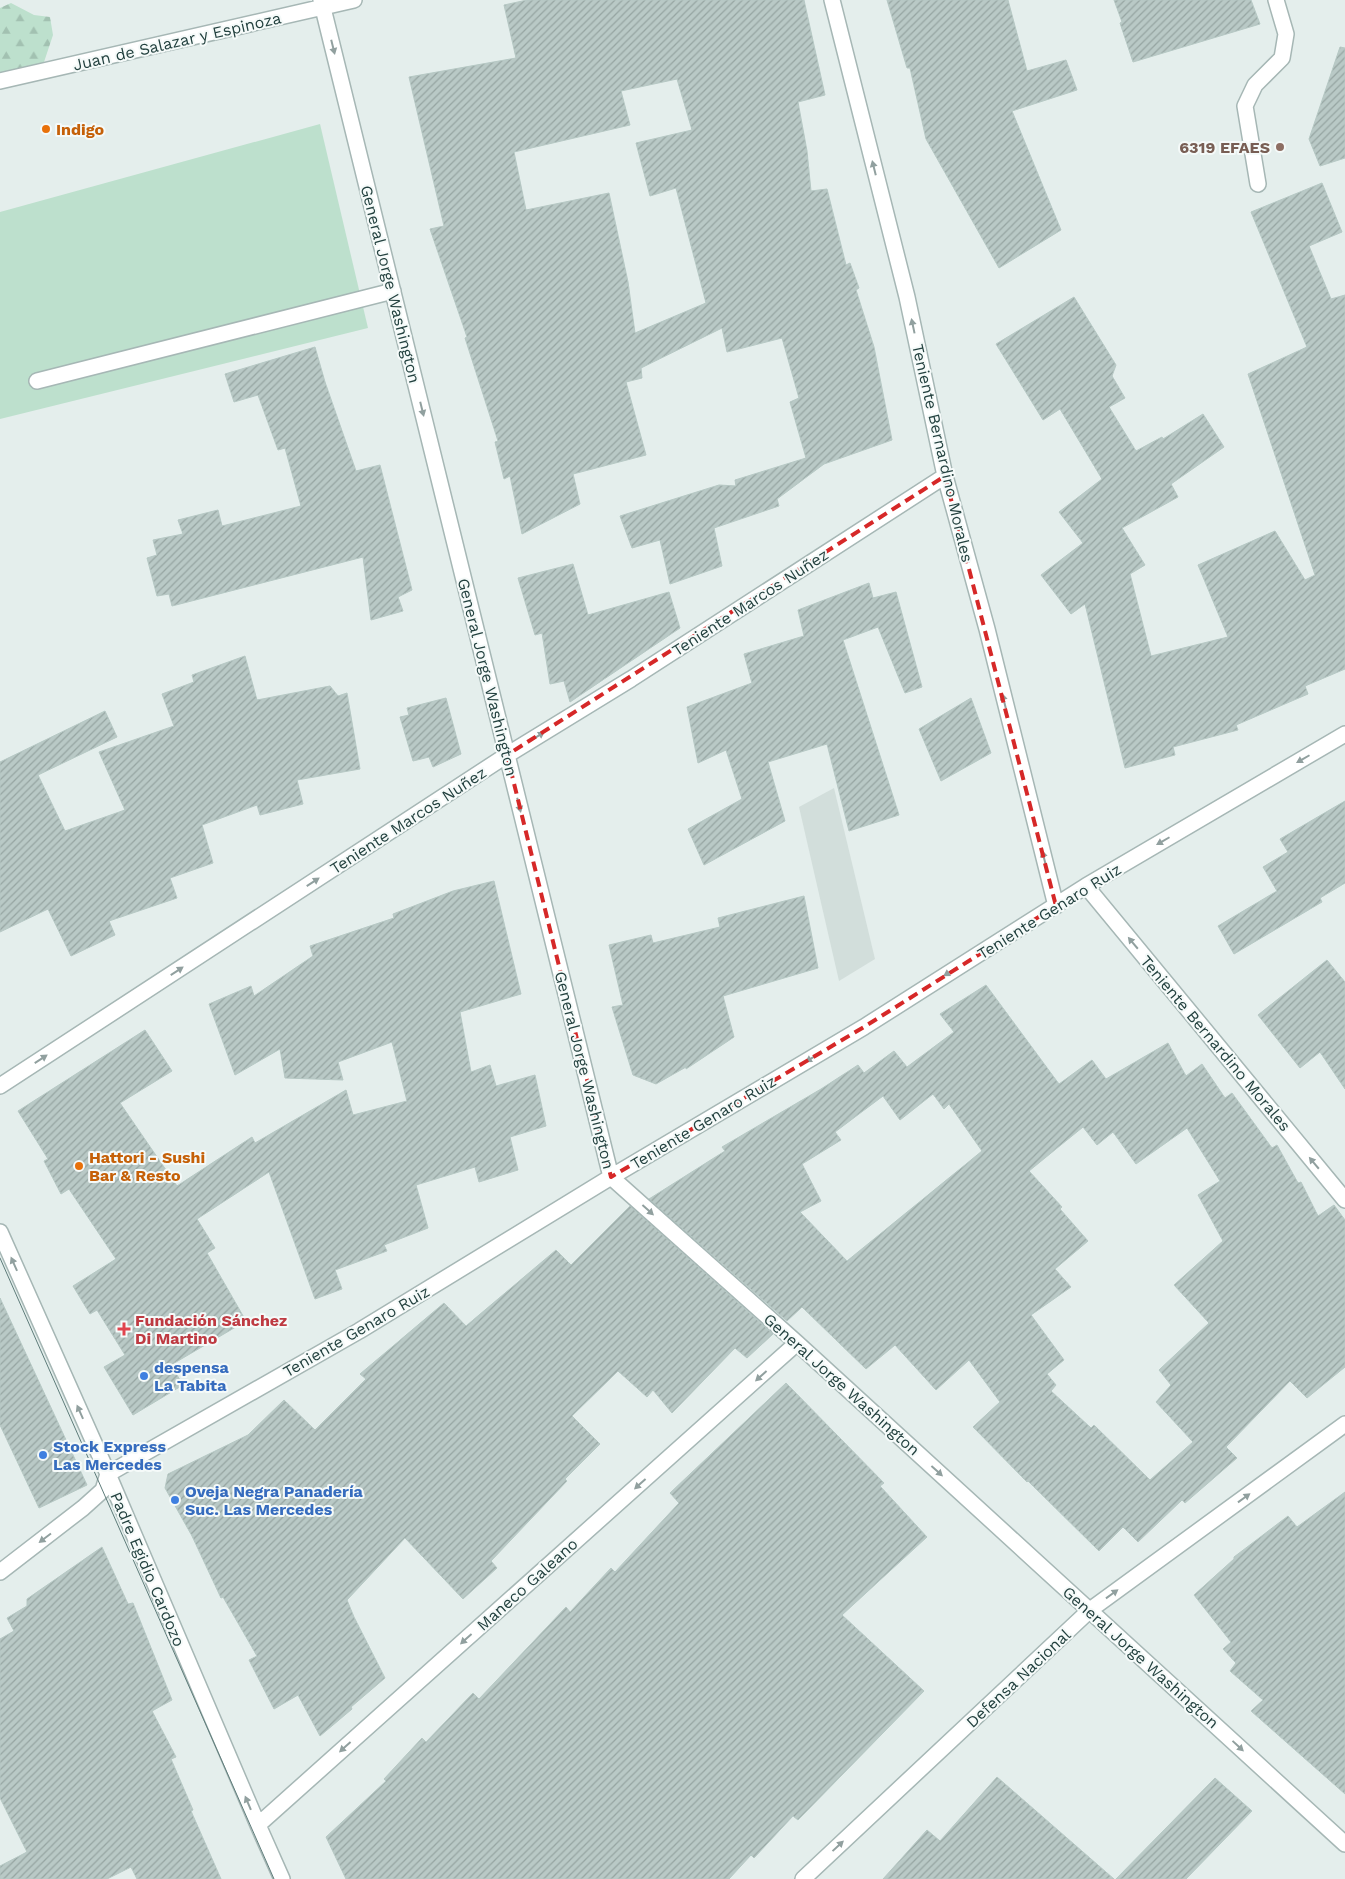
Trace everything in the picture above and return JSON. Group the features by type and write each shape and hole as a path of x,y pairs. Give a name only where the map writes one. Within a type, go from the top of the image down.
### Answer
{"street":[{"name":"Juan de Salazar y Espinoza","path":"0,81 322,4 354,0"},
{"name":"Teniente Bernardino Morales","path":"832,0 907,297 945,476 987,629 1056,906"},
{"path":"1258,184 1245,106 1255,85 1282,58 1286,34 1276,0"},
{"name":"General Jorge Washington","path":"322,4 611,1177 797,1343 1345,1844"},
{"path":"37,382 393,291"},
{"name":"Teniente Marcos Nuñez","path":"0,1086 507,756 631,679 945,476"},
{"name":"Teniente Genaro Ruiz","path":"108,1474 359,1331 611,1177 864,1027 1086,886 1345,734"},
{"name":"Teniente Bernardino Morales","path":"1086,886 1345,1200"},
{"name":"Padre Egidio Cardozo","path":"0,1232 108,1474 282,1879"},
{"name":"Maneco Galeano","path":"258,1825 797,1343"},
{"name":"Defensa Nacional","path":"802,1879 1090,1610 1345,1424"},
{"path":"0,1572 83,1508 103,1490 108,1474"}],"highlighted area":[{"path":"945,476 1056,906 864,1027 611,1177 507,755"}],"shaded area":[{"path":"834,788 875,959 839,981 799,807"}],"green space":[{"path":"11,3 34,15 50,17 53,35 41,71 0,82 0,8"},
{"path":"320,124 368,328 0,419 0,212"}],"building":[{"path":"527,0 804,0 825,95 798,102 807,151 811,191 827,189 846,265 850,263 859,288 856,290 874,347 892,440 824,464 777,499 779,506 714,528 722,566 670,584 660,540 632,548 620,516 719,485 736,486 735,480 806,458 790,402 799,398 782,338 727,352 722,328 641,368 642,378 626,382 646,455 573,474 580,504 522,534 510,476 504,479 495,442 498,441 465,338 467,337 430,229 444,226 409,77 516,58 504,5","holes":["677,79 692,130 636,143 650,196 676,188 706,303 635,333 628,282 609,193 526,210 514,152 630,125 621,91"]},
{"path":"887,0 1008,0 1027,71 1066,60 1077,90 1012,111 1061,230 999,268 926,139 910,68 907,68"},
{"path":"1114,0 1251,0 1260,24 1133,62"},
{"path":"1340,47 1345,48 1345,158 1320,166 1309,139"},
{"path":"1322,183 1342,232 1309,246 1331,299 1345,295 1345,669 1305,686 1308,694 1236,725 1238,730 1173,747 1175,755 1125,768 1085,604 1071,614 1041,575 1083,543 1059,512 1102,479 1060,409 1043,420 996,344 1074,297 1116,365 1112,376 1125,398 1109,407 1136,451 1162,437 1163,439 1203,414 1224,447 1171,484 1178,497 1122,528 1145,565 1130,574 1151,656 1228,637 1198,565 1275,531 1305,580 1315,575 1248,374 1307,347 1251,212"},
{"path":"315,347 356,471 380,465 412,590 398,597 403,611 371,620 363,557 172,606 169,594 157,596 147,558 157,555 153,540 183,534 178,520 218,510 222,526 301,506 285,448 278,450 258,395 234,402 225,374"},
{"path":"573,564 588,615 669,592 680,628 570,702 564,681 550,684 542,633 535,635 518,578"},
{"path":"869,583 873,598 896,592 922,687 905,693 878,627 843,640 899,815 849,831 827,744 768,762 785,821 704,865 688,829 742,799 726,750 698,763 687,707 752,683 744,654 804,636 798,610"},
{"path":"245,656 257,700 330,686 338,696 347,693 360,769 297,780 303,804 260,815 257,805 202,825 213,863 170,878 177,898 109,921 115,935 71,956 48,909 0,932 0,762 105,711 117,737 38,775 65,831 125,810 99,752 174,726 162,694 194,682 192,675"},
{"path":"446,698 461,754 433,767 429,757 413,761 400,717 409,715 407,708"},
{"path":"971,698 991,753 941,781 919,729"},
{"path":"1345,801 1345,883 1320,898 1322,902 1234,954 1218,926 1277,891 1263,867 1288,852 1280,839"},
{"path":"494,881 521,994 460,1012 471,1072 490,1065 496,1086 535,1075 546,1126 510,1137 518,1170 479,1182 475,1167 416,1185 428,1228 384,1245 387,1251 335,1270 342,1289 315,1299 269,1172 197,1219 215,1248 207,1253 246,1321 171,1365 183,1385 133,1415 104,1367 125,1355 97,1310 90,1314 73,1286 116,1259 69,1189 61,1194 44,1161 48,1159 18,1111 145,1030 172,1071 120,1103 177,1186 252,1137 255,1143 346,1090 353,1115 407,1101 392,1042 338,1062 343,1080 285,1078 280,1049 235,1075 209,1004 251,986 254,996 313,956 310,946 394,918 393,914 453,891"},
{"path":"804,896 818,968 723,996 734,1037 686,1069 686,1067 656,1084 633,1075 612,1007 623,1005 609,945 651,935 653,943 720,927 718,918"},
{"path":"1327,960 1345,982 1345,1089 1320,1052 1300,1068 1258,1015"},
{"path":"986,985 1059,1084 1092,1060 1106,1079 1168,1043 1186,1076 1202,1064 1225,1098 1232,1093 1272,1148 1277,1145 1298,1183 1301,1182 1318,1216 1334,1205 1345,1220 1345,1367 1307,1398 1290,1381 1226,1447 1237,1458 1185,1503 1182,1500 1138,1542 1123,1527 1099,1551 973,1427 1000,1402 969,1360 936,1390 895,1345 866,1369 802,1307 787,1321 649,1199 725,1151 722,1147 858,1065 864,1073 894,1051 907,1067 954,1032 940,1014","holes":["933,1094 944,1109 949,1104 982,1151 847,1261 800,1212 821,1201 802,1164 841,1140 835,1132 883,1096 900,1120","1083,1127 1097,1145 1113,1132 1136,1164 1187,1128 1220,1181 1198,1195 1223,1241 1174,1285 1209,1323 1159,1370 1171,1385 1156,1402 1193,1442 1150,1480 1094,1425 1091,1428 1051,1391 1056,1385 1047,1374 1064,1360 1031,1315 1071,1287 1055,1269 1088,1241 1060,1209 1062,1207 1029,1171"]},
{"path":"630,1206 773,1334 747,1358 735,1348 672,1413 653,1390 647,1397 618,1371 572,1416 600,1444 565,1479 567,1481 491,1561 497,1568 463,1599 405,1538 347,1600 385,1678 320,1736 298,1695 274,1709 249,1660 257,1656 223,1597 221,1598 192,1536 165,1488 168,1474 248,1435 284,1400 315,1430 366,1379 360,1374 444,1303 466,1326 556,1250 571,1265"},
{"name":"Stock Express Las Mercedes","path":"0,1298 87,1485 39,1508 0,1425"},
{"path":"786,1383 884,1483 880,1486 927,1537 842,1615 924,1691 798,1820 793,1816 754,1858 751,1855 729,1879 346,1879 326,1837 386,1781 384,1779 422,1738 426,1742 473,1693 479,1699 566,1607 570,1612 611,1568 615,1572 679,1503 670,1493"},
{"path":"1345,1492 1345,1794 1251,1711 1263,1700 1230,1671 1236,1663 1223,1649 1231,1642 1194,1595 1234,1557 1288,1516 1297,1527"},
{"path":"102,1547 128,1604 133,1603 172,1700 152,1711 176,1757 171,1759 193,1810 191,1811 221,1879 137,1879 131,1867 107,1879 0,1879 0,1866 27,1852 0,1798 0,1639 14,1631 7,1618 27,1606 27,1599"},
{"path":"997,1777 1114,1879 883,1879 927,1830 940,1841"},
{"path":"1215,1778 1252,1811 1186,1879 1116,1879"}],"tram line":[{"path":"0,1258 274,1879"}],"place":[{"name":"Indigo","path":"46,129"},
{"name":"6319 EFAES","path":"1280,147"},
{"name":"Hattori - Sushi Bar & Resto","path":"79,1166"},
{"name":"Fundación Sánchez Di Martino","path":"124,1329"},
{"name":"despensa La Tabita","path":"144,1376"},
{"name":"Stock Express Las Mercedes","path":"43,1455"},
{"name":"Oveja Negra Panadería Suc. Las Mercedes","path":"175,1500"}]}
